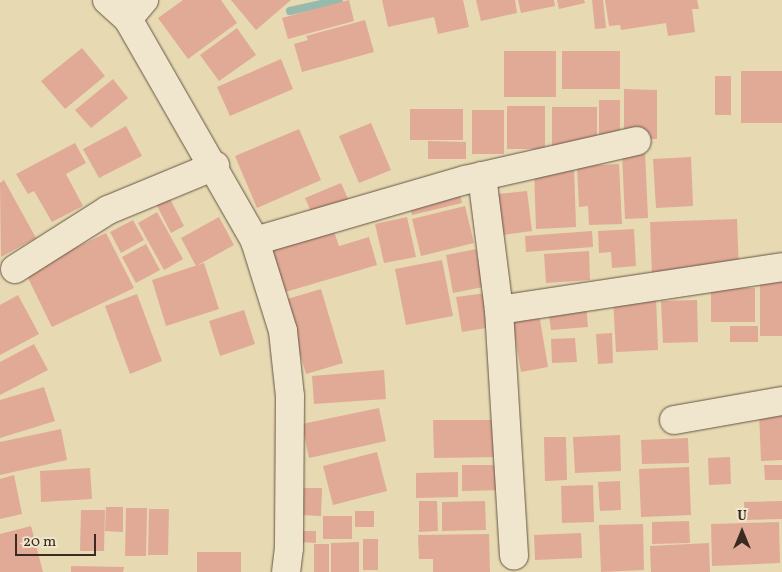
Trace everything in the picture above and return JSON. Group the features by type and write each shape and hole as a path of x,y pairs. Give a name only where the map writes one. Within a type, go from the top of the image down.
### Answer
{"street":[{"path":"107,0 136,9 254,241 283,331 290,396 289,548 286,572"},
{"path":"254,241 482,176 637,141"},
{"path":"15,269 108,210 215,166"},
{"path":"482,176 499,310 514,556"},
{"path":"499,310 782,266"},
{"path":"674,420 782,401"}],"building":[{"path":"183,0 221,0 237,23 188,59 158,18"},
{"path":"231,0 291,0 256,30"},
{"path":"349,0 354,21 288,39 282,18"},
{"path":"382,0 463,0 469,27 438,34 434,17 388,27"},
{"path":"476,0 515,0 517,13 481,21"},
{"path":"518,0 554,0 555,6 521,13"},
{"path":"557,0 584,0 585,3 559,9"},
{"path":"592,0 603,0 606,28 595,29"},
{"path":"605,0 697,0 699,9 692,9 695,32 668,36 666,23 621,30 620,25 609,26"},
{"path":"365,20 374,52 302,72 294,44 308,40 306,36"},
{"path":"237,28 256,55 219,81 200,55"},
{"path":"82,48 105,76 65,109 41,81"},
{"path":"504,51 556,51 556,97 504,97"},
{"path":"562,51 620,51 620,89 562,89"},
{"path":"281,59 293,89 230,116 217,87"},
{"path":"741,71 782,71 782,123 741,123"},
{"path":"715,76 731,76 731,115 715,115"},
{"path":"113,79 128,98 91,128 75,110"},
{"path":"624,89 657,90 657,139 624,139"},
{"path":"599,100 620,100 620,141 599,141"},
{"path":"507,106 545,106 545,149 507,149"},
{"path":"552,107 597,107 597,148 552,148"},
{"path":"410,109 463,109 463,140 410,140"},
{"path":"472,110 504,110 504,154 472,154"},
{"path":"371,123 391,170 359,183 339,136"},
{"path":"126,126 142,156 99,178 83,149"},
{"path":"299,129 321,180 257,208 235,156"},
{"path":"428,141 466,142 466,159 428,159"},
{"path":"75,143 86,163 66,174 83,206 52,222 34,191 28,194 16,174"},
{"path":"645,152 648,218 625,219 622,153"},
{"path":"691,157 693,206 656,208 653,159"},
{"path":"619,164 622,224 589,225 588,206 579,207 577,166"},
{"path":"574,167 576,227 536,229 534,169"},
{"path":"4,180 36,238 1,257 0,183"},
{"path":"341,183 349,201 313,216 305,198"},
{"path":"458,187 462,203 412,215 408,200"},
{"path":"527,191 532,231 495,236 490,195"},
{"path":"168,195 184,226 171,233 155,202"},
{"path":"465,206 474,243 421,256 412,219"},
{"path":"157,212 183,259 164,270 138,223"},
{"path":"219,217 234,245 196,266 181,238"},
{"path":"407,217 416,257 384,263 375,224"},
{"path":"737,219 739,272 652,275 650,222"},
{"path":"133,220 144,240 121,253 110,232"},
{"path":"333,229 339,246 369,237 377,265 282,293 268,248"},
{"path":"634,229 636,266 612,268 611,252 599,253 598,231"},
{"path":"592,231 593,247 526,252 525,236"},
{"path":"106,233 134,288 52,327 25,272"},
{"path":"146,244 160,270 136,283 122,257"},
{"path":"476,249 483,287 453,293 446,255"},
{"path":"589,251 590,280 546,283 544,254"},
{"path":"442,260 453,316 406,325 395,269"},
{"path":"204,263 219,309 166,326 152,280"},
{"path":"760,282 782,282 782,336 760,336"},
{"path":"711,288 755,288 755,322 711,322"},
{"path":"321,289 343,363 306,374 284,300"},
{"path":"486,293 492,327 462,332 456,297"},
{"path":"137,294 162,361 130,374 105,306"},
{"path":"18,295 39,334 0,355 0,305"},
{"path":"656,296 658,350 616,352 613,298"},
{"path":"697,300 698,342 663,343 661,301"},
{"path":"586,304 588,327 551,330 548,308"},
{"path":"244,310 255,344 220,356 209,321"},
{"path":"539,314 548,367 521,372 512,318"},
{"path":"730,326 758,326 758,342 730,342"},
{"path":"612,333 613,363 598,364 596,334"},
{"path":"575,338 577,362 552,363 551,339"},
{"path":"34,344 48,370 0,395 0,362"},
{"path":"384,370 386,399 314,404 312,376"},
{"path":"44,387 55,421 0,438 0,400"},
{"path":"379,408 386,441 309,458 302,424"},
{"path":"782,411 782,460 761,461 759,412"},
{"path":"433,420 502,420 503,457 434,458"},
{"path":"61,429 67,460 0,475 0,442"},
{"path":"620,435 621,471 575,473 573,437"},
{"path":"544,437 566,437 567,480 545,481"},
{"path":"688,438 689,463 642,464 641,440"},
{"path":"377,452 387,491 333,505 323,466"},
{"path":"730,457 731,484 709,485 708,458"},
{"path":"462,465 508,465 508,490 462,491"},
{"path":"764,465 782,465 782,480 765,480"},
{"path":"689,467 691,515 641,517 639,469"},
{"path":"90,468 92,499 41,502 40,471"},
{"path":"458,472 458,497 416,498 416,473"},
{"path":"14,475 22,514 0,519 0,479"},
{"path":"620,481 621,510 600,511 598,482"},
{"path":"593,485 594,522 562,523 561,486"},
{"path":"301,488 322,488 321,516 300,515"},
{"path":"419,501 437,501 438,531 419,532"},
{"path":"485,501 486,530 442,531 442,502"},
{"path":"782,501 782,519 745,520 744,502"},
{"path":"106,507 123,507 123,532 105,531"},
{"path":"126,508 147,508 146,556 125,556"},
{"path":"149,509 169,509 168,555 148,555"},
{"path":"81,510 105,510 104,551 80,551"},
{"path":"355,511 374,511 374,527 355,527"},
{"path":"323,516 352,516 352,539 323,539"},
{"path":"689,521 690,543 652,544 652,522"},
{"path":"779,522 780,563 712,566 711,524"},
{"path":"643,524 644,570 601,572 599,525"},
{"path":"31,526 43,572 0,572 0,534"},
{"path":"301,531 316,531 316,543 301,542"},
{"path":"581,533 582,558 535,560 534,535"},
{"path":"489,534 490,572 433,572 433,559 419,559 418,535"},
{"path":"363,539 378,539 378,570 363,570"},
{"path":"359,542 359,572 331,572 331,543"},
{"path":"709,543 710,572 651,572 650,546"},
{"path":"314,544 329,544 329,572 314,572"},
{"path":"197,552 241,552 241,572 197,572"},
{"path":"71,566 124,567 123,572 71,572"}],"waterway":[{"path":"290,11 339,0"}]}
